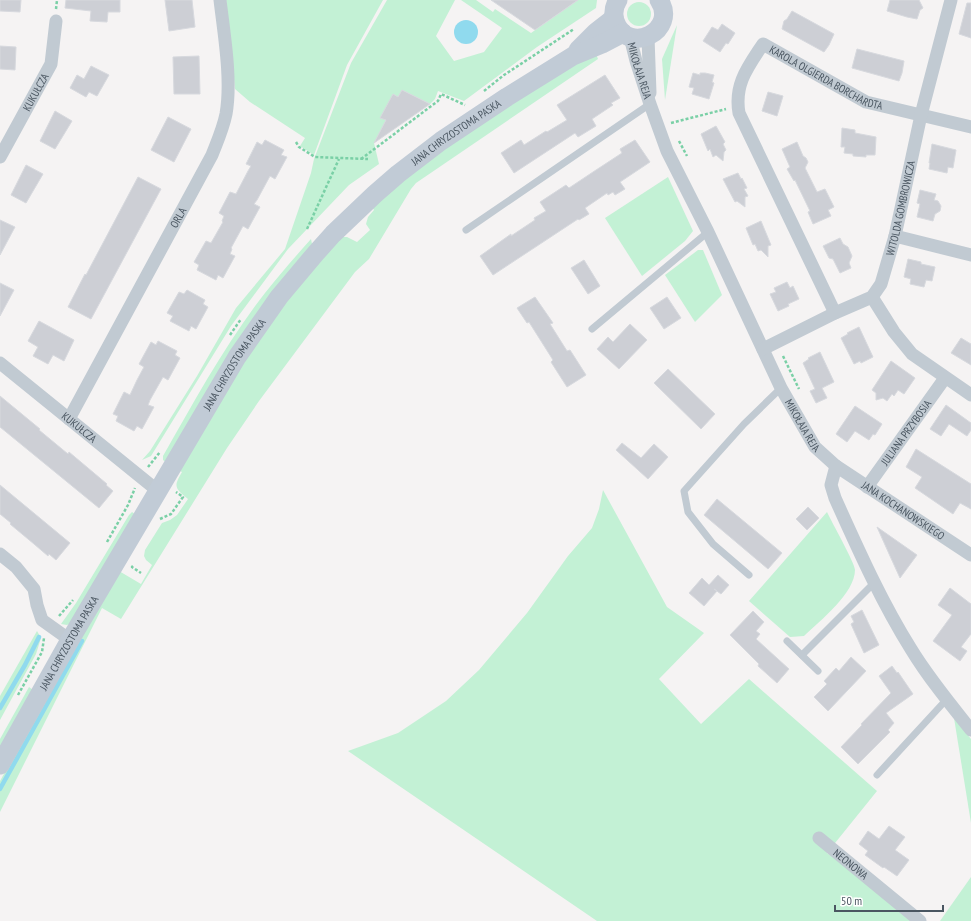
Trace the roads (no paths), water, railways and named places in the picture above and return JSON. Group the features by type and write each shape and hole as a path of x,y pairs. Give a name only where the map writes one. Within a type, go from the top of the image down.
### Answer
{"street":[{"name":"ORLA","path":"69,419 212,155 222,128 227,98 227,68 220,0"},
{"name":"JANA CHRYZOSTOMA PASKA","path":"0,765 70,640 237,357 279,296 333,234 374,194 398,174 441,141 507,97 573,56 602,44 624,18 654,34 662,23 663,10 660,0"},
{"name":"WITOLDA GOMBROWICZA","path":"872,297 881,284 895,236 920,115 952,0"},
{"name":"MIKOŁAJA REJA","path":"624,18 650,104 665,126 667,151 708,232 781,388 815,447 836,466"},
{"name":"KUKUŁCZA","path":"0,157 51,64 56,21"},
{"name":"KAROLA OLGIERDA BORCHARDTA","path":"835,313 739,113 737,98 743,75 763,44 866,102 971,127"},
{"path":"895,236 971,255"},
{"path":"763,349 835,313 872,297 894,332 912,354 971,395"},
{"name":"KUKUŁCZA","path":"0,363 158,491"},
{"name":"JULIANA PRZYBOSIA","path":"867,487 945,378"},
{"path":"836,466 831,485 835,498 874,583 911,649 946,700 971,730"},
{"name":"JANA KOCHANOWSKIEGO","path":"836,466 971,555"},
{"path":"0,554 16,567 34,589 42,620 70,640"},
{"name":"NEONOWA","path":"819,838 920,921"}],"lane":[{"path":"466,230 650,104"},
{"path":"592,329 708,232"},
{"path":"749,575 713,544 688,512 684,490 744,424 781,388"},
{"path":"802,654 874,583"},
{"path":"787,641 818,671"},
{"path":"877,775 946,700"}],"water":[{"path":"466,20 474,24 478,32 474,40 466,44 458,40 454,32 458,24"}],"waterway":[{"path":"0,708 25,665 39,637"},
{"path":"0,789 82,641"}]}
